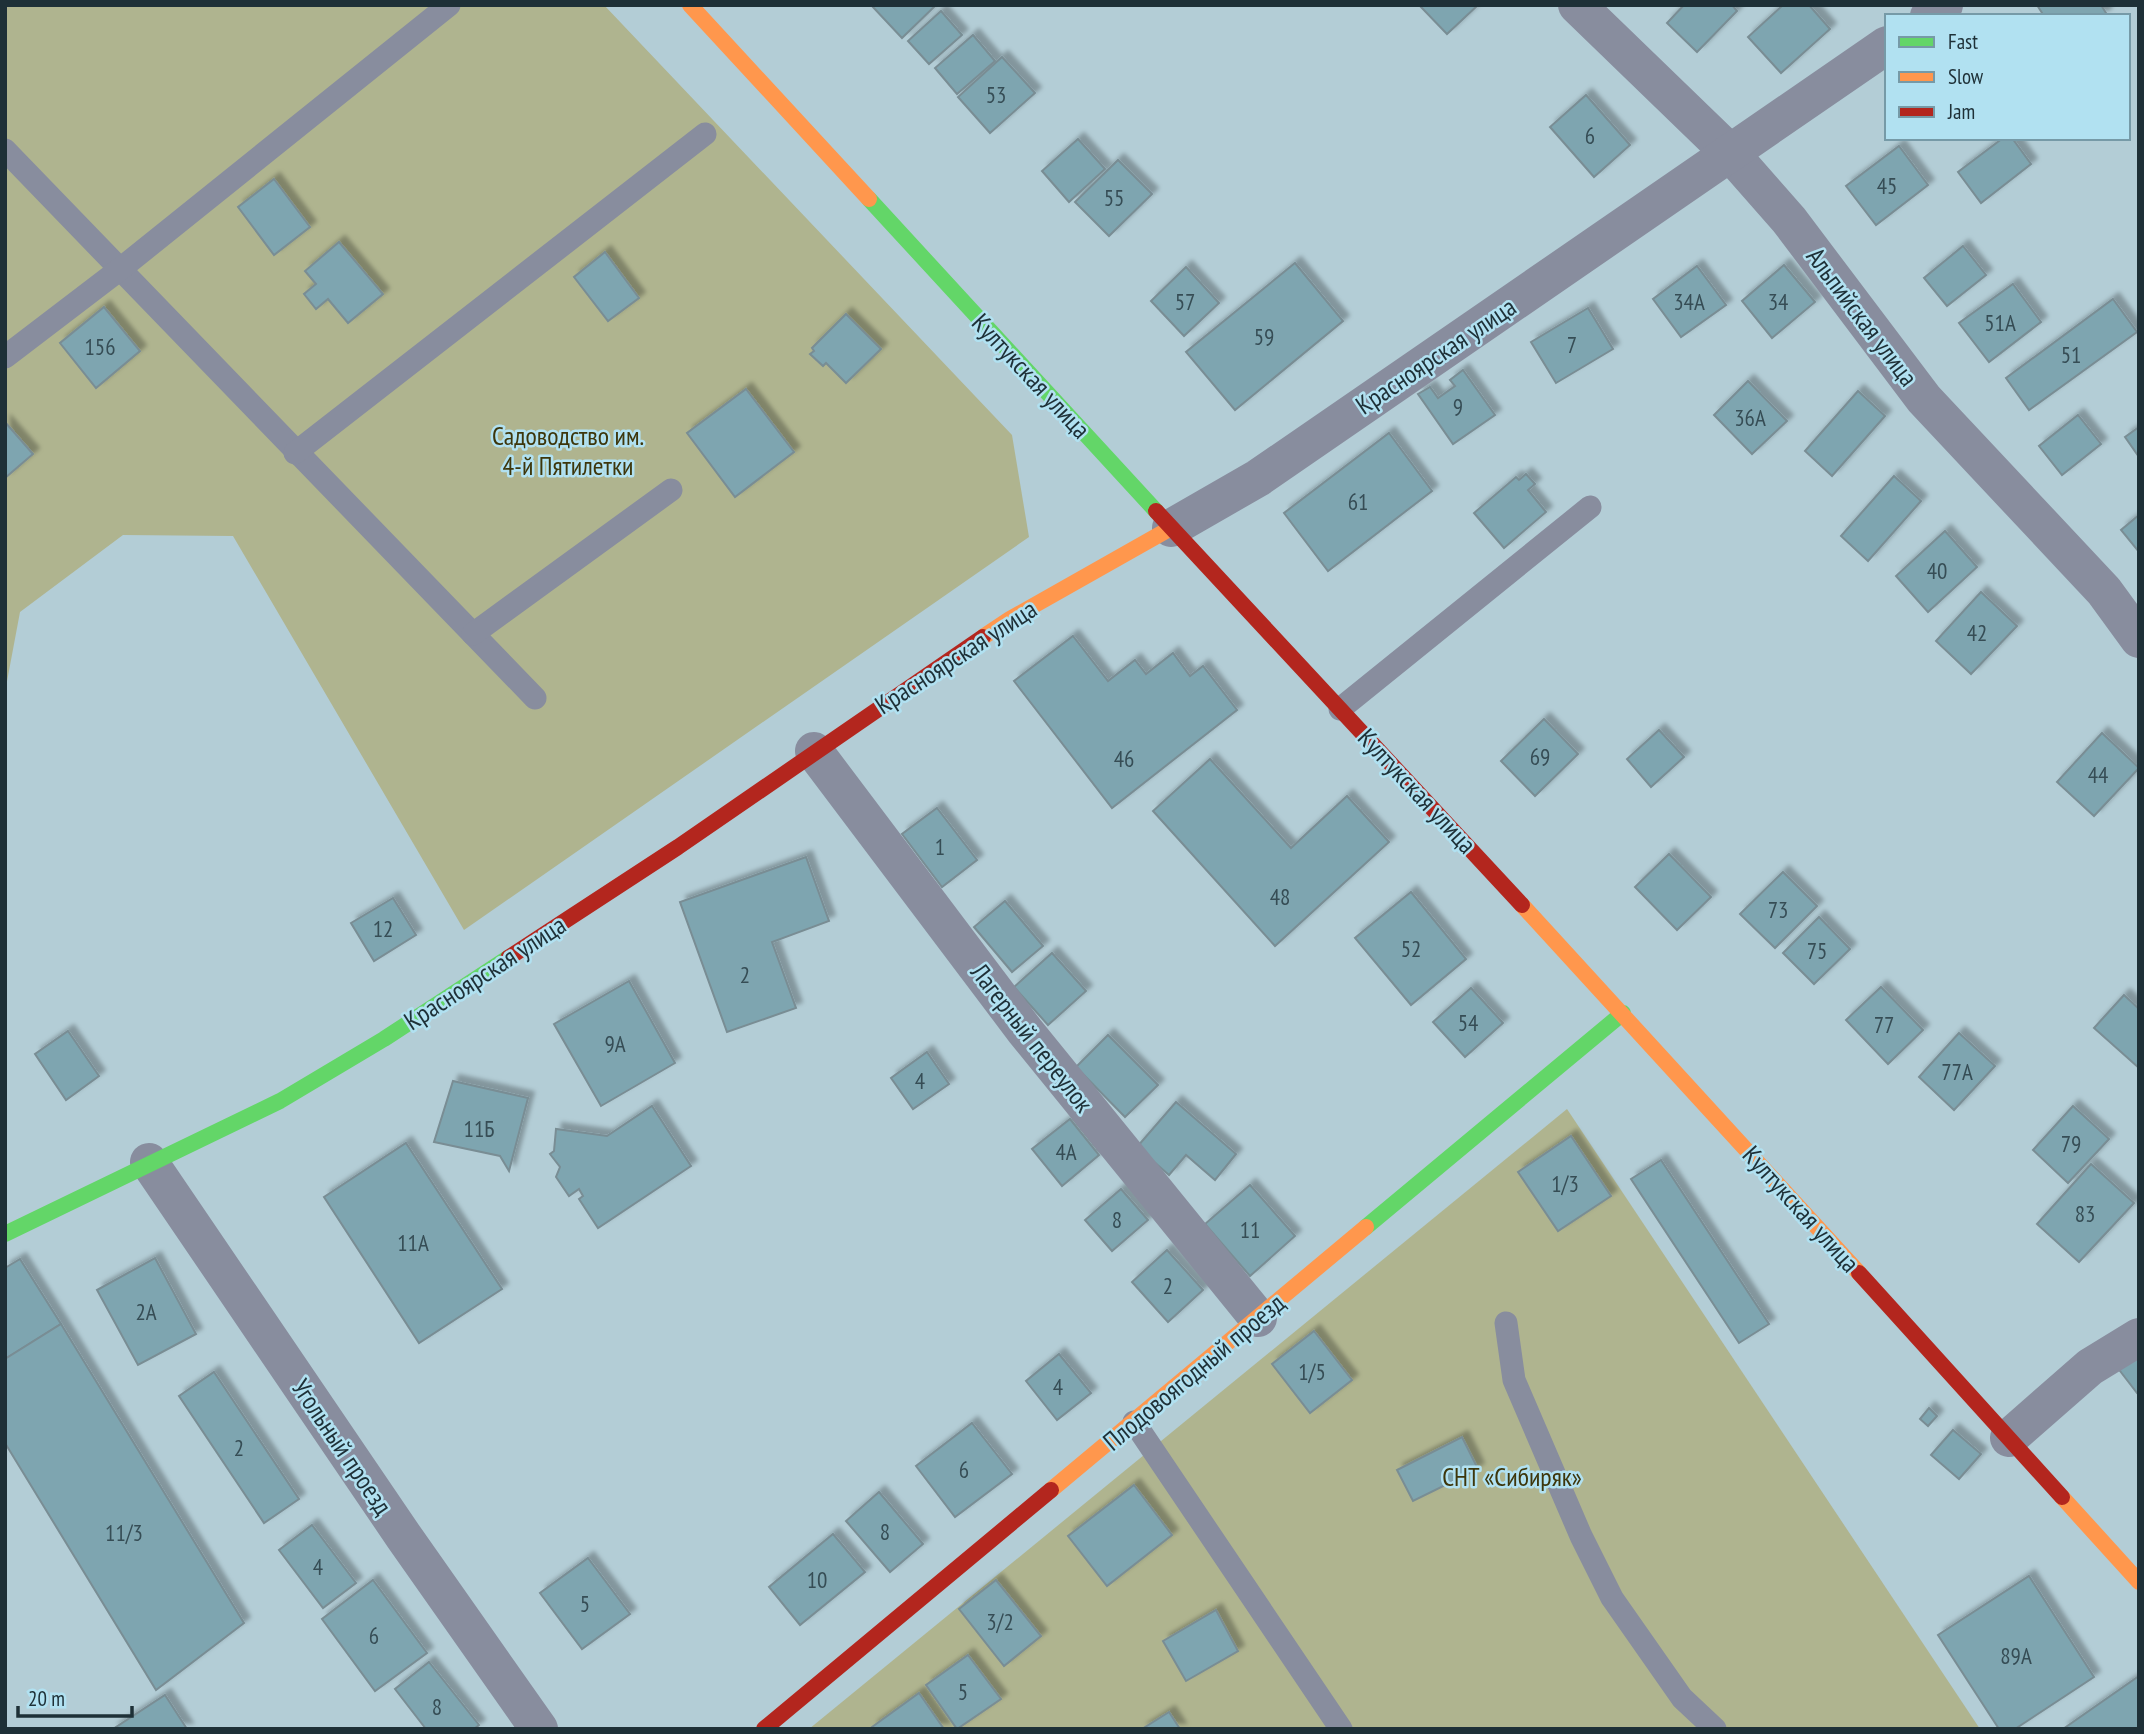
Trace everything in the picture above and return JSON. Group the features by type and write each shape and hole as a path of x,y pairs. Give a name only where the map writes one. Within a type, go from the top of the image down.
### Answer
{"main road":[{"name":"Култукская улица","path":"690,5 1171,528 1623,1013 2139,1582"},
{"name":"Красноярская улица","path":"5,1234 280,1101 384,1039 678,847 814,751 1010,619 1171,528"},
{"name":"Плодовоягодный проезд","path":"764,1729 1623,1013"}],"street":[{"name":"Альпийская улица","path":"1577,5 1731,154 1789,220 1924,399 2104,591 2139,639"},
{"name":"Красноярская улица","path":"1171,528 1258,478 1885,46"},
{"name":"Лагерный переулок","path":"814,751 1025,1031 1258,1318"},
{"name":"Угольный проезд","path":"149,1163 404,1538 539,1729"},
{"path":"2008,1438 2090,1367 2139,1336"}],"lane":[{"path":"5,357 119,270 449,5"},
{"path":"295,453 705,134"},
{"path":"5,150 295,453 535,698"},
{"path":"473,634 671,490"},
{"path":"1340,709 1590,507"},
{"path":"1506,1323 1514,1380 1581,1536 1612,1598 1682,1698 1715,1729"},
{"path":"1134,1422 1341,1729"}],"green space":[{"name":"Садоводство им. 4-й Пятилетки","path":"5,5 604,5 1012,435 1029,537 464,930 233,536 123,535 20,612 5,692"},
{"name":"СНТ «Сибиряк»","path":"1567,1109 1980,1729 809,1729"}],"building":[{"path":"871,5 936,5 902,38"},
{"path":"1419,5 1478,5 1447,34"},
{"path":"1684,5 1732,5 1737,11 1697,52 1667,23"},
{"path":"1783,5 1809,5 1830,29 1781,73 1748,37"},
{"path":"2037,5 2101,5 2106,13 2105,14 2043,14"},
{"path":"941,11 962,35 929,64 908,41"},
{"path":"973,35 995,61 957,94 935,68"},
{"path":"1002,57 1035,93 990,133 958,97"},
{"path":"1586,95 1630,145 1594,177 1550,127"},
{"path":"1078,139 1105,169 1069,202 1042,171"},
{"path":"2000,140 2013,140 2031,164 1981,203 1958,172"},
{"path":"1899,146 1928,185 1876,225 1846,186"},
{"path":"1118,160 1152,194 1109,236 1075,202"},
{"path":"274,179 310,227 274,255 238,207"},
{"path":"339,242 383,294 348,323 328,299 316,309 304,294 316,284 305,271"},
{"path":"1963,246 1986,275 1947,306 1924,278"},
{"path":"605,252 639,298 608,321 574,277"},
{"path":"1295,263 1343,321 1235,410 1186,352"},
{"path":"1784,265 1815,302 1772,338 1742,301"},
{"path":"1697,266 1726,305 1681,337 1653,299"},
{"path":"1186,267 1219,303 1184,336 1151,301"},
{"path":"2013,284 2041,322 1989,362 1959,323"},
{"path":"2113,299 2137,332 2029,410 2006,378"},
{"path":"104,307 140,351 96,388 60,343"},
{"path":"1588,308 1613,349 1556,383 1531,342"},
{"path":"846,314 881,349 846,383 826,363 823,366 810,354 814,351 812,348"},
{"path":"1463,370 1495,415 1453,444 1418,394 1430,387 1438,398 1455,386 1450,380"},
{"path":"1748,381 1787,421 1752,454 1714,415"},
{"path":"746,389 794,452 735,497 687,433"},
{"path":"1858,391 1885,416 1832,476 1805,451"},
{"path":"2078,415 2101,444 2062,475 2039,446"},
{"path":"5,422 33,454 5,478"},
{"path":"2139,427 2139,457 2125,437"},
{"path":"1389,433 1432,491 1328,571 1284,513"},
{"path":"1526,474 1535,484 1528,490 1546,512 1504,548 1474,513 1516,477 1519,480"},
{"path":"1894,476 1921,501 1868,561 1841,536"},
{"path":"2139,515 2139,552 2121,530"},
{"path":"1945,531 1977,567 1928,612 1896,576"},
{"path":"1981,592 2017,626 1971,674 1936,641"},
{"path":"1073,636 1108,681 1135,660 1146,674 1173,653 1190,676 1203,666 1237,710 1112,808 1014,681"},
{"path":"1544,719 1578,754 1535,796 1501,761"},
{"path":"1659,730 1684,757 1651,787 1627,759"},
{"path":"2102,733 2139,768 2094,816 2057,782"},
{"path":"1210,759 1291,848 1347,796 1389,842 1275,946 1153,811"},
{"path":"937,808 977,860 942,887 902,834"},
{"path":"1669,854 1711,897 1677,930 1635,887"},
{"path":"806,857 829,921 772,942 796,1008 727,1032 680,902"},
{"path":"1783,872 1817,906 1775,948 1740,914"},
{"path":"1411,892 1466,959 1411,1005 1355,938"},
{"path":"393,898 416,935 374,961 351,923"},
{"path":"1005,901 1043,946 1012,972 974,927"},
{"path":"1819,917 1850,949 1814,984 1783,953"},
{"path":"1052,953 1086,991 1048,1025 1014,987"},
{"path":"629,981 675,1063 601,1106 554,1024"},
{"path":"1881,987 1923,1030 1888,1064 1846,1020"},
{"path":"1471,988 1503,1023 1465,1057 1433,1022"},
{"path":"2124,995 2139,1009 2139,1068 2094,1028"},
{"path":"68,1031 99,1076 66,1100 35,1054"},
{"path":"1959,1033 1995,1066 1954,1110 1919,1077"},
{"path":"1108,1035 1158,1085 1125,1117 1076,1067"},
{"path":"927,1052 949,1084 913,1109 891,1078"},
{"path":"453,1081 528,1098 509,1171 500,1156 434,1142"},
{"path":"1176,1102 1236,1154 1215,1180 1186,1155 1169,1175 1137,1147"},
{"path":"652,1106 691,1166 598,1228 579,1199 583,1196 579,1189 569,1196 556,1177 560,1167 550,1154 554,1151 556,1129 607,1136"},
{"path":"2073,1106 2109,1139 2068,1183 2033,1150"},
{"path":"1070,1119 1099,1155 1062,1186 1032,1149"},
{"path":"1571,1136 1611,1196 1558,1231 1518,1172"},
{"path":"406,1143 502,1289 419,1343 324,1197"},
{"path":"1661,1160 1769,1324 1739,1343 1631,1179"},
{"path":"2091,1164 2134,1203 2079,1262 2037,1224"},
{"path":"1250,1185 1295,1236 1250,1276 1205,1224"},
{"path":"1121,1189 1148,1220 1112,1251 1085,1220"},
{"path":"1167,1250 1203,1290 1168,1322 1132,1282"},
{"path":"155,1258 196,1334 138,1365 97,1290"},
{"path":"20,1259 61,1324 5,1359 5,1268"},
{"path":"61,1324 244,1623 156,1690 5,1443 5,1359"},
{"path":"1314,1331 1352,1380 1310,1413 1272,1364"},
{"path":"2139,1351 2139,1392 2137,1393 2117,1367"},
{"path":"1059,1354 1091,1393 1057,1420 1026,1381"},
{"path":"214,1372 299,1499 264,1523 179,1396"},
{"path":"1929,1408 1937,1416 1928,1426 1920,1419"},
{"path":"972,1423 1012,1474 955,1517 916,1466"},
{"path":"1953,1430 1981,1454 1959,1479 1931,1455"},
{"path":"1462,1437 1478,1469 1413,1501 1397,1470"},
{"path":"1134,1485 1172,1535 1107,1586 1068,1536"},
{"path":"879,1492 923,1544 890,1572 846,1521"},
{"path":"312,1525 356,1583 323,1608 279,1550"},
{"path":"833,1534 865,1572 800,1625 769,1587"},
{"path":"588,1558 630,1614 582,1649 540,1593"},
{"path":"2029,1576 2094,1677 2015,1729 1999,1729 1938,1635"},
{"path":"373,1580 427,1653 375,1691 322,1619"},
{"path":"996,1580 1041,1636 1004,1666 959,1609"},
{"path":"1216,1610 1238,1651 1186,1681 1163,1641"},
{"path":"968,1655 1001,1699 957,1729 926,1685"},
{"path":"429,1662 479,1725 474,1729 426,1729 395,1689"},
{"path":"2139,1676 2139,1729 2063,1729"},
{"path":"919,1693 944,1729 873,1729 872,1727"},
{"path":"165,1695 187,1729 113,1729"},
{"path":"1169,1712 1180,1729 1142,1729"}],"traffic: fast":[{"path":"869,199 1156,511"},
{"path":"5,1234 280,1101 384,1039 508,958"},
{"path":"1366,1227 1623,1013"}],"traffic: slow":[{"path":"690,5 869,199"},
{"path":"983,637 1171,528"},
{"path":"1522,905 1859,1273"},
{"path":"1051,1490 1366,1227"},
{"path":"2062,1497 2139,1582"}],"traffic: jam":[{"path":"1156,511 1522,905"},
{"path":"508,958 678,847 983,637"},
{"path":"1859,1273 2062,1497"},
{"path":"764,1729 1051,1490"}]}
